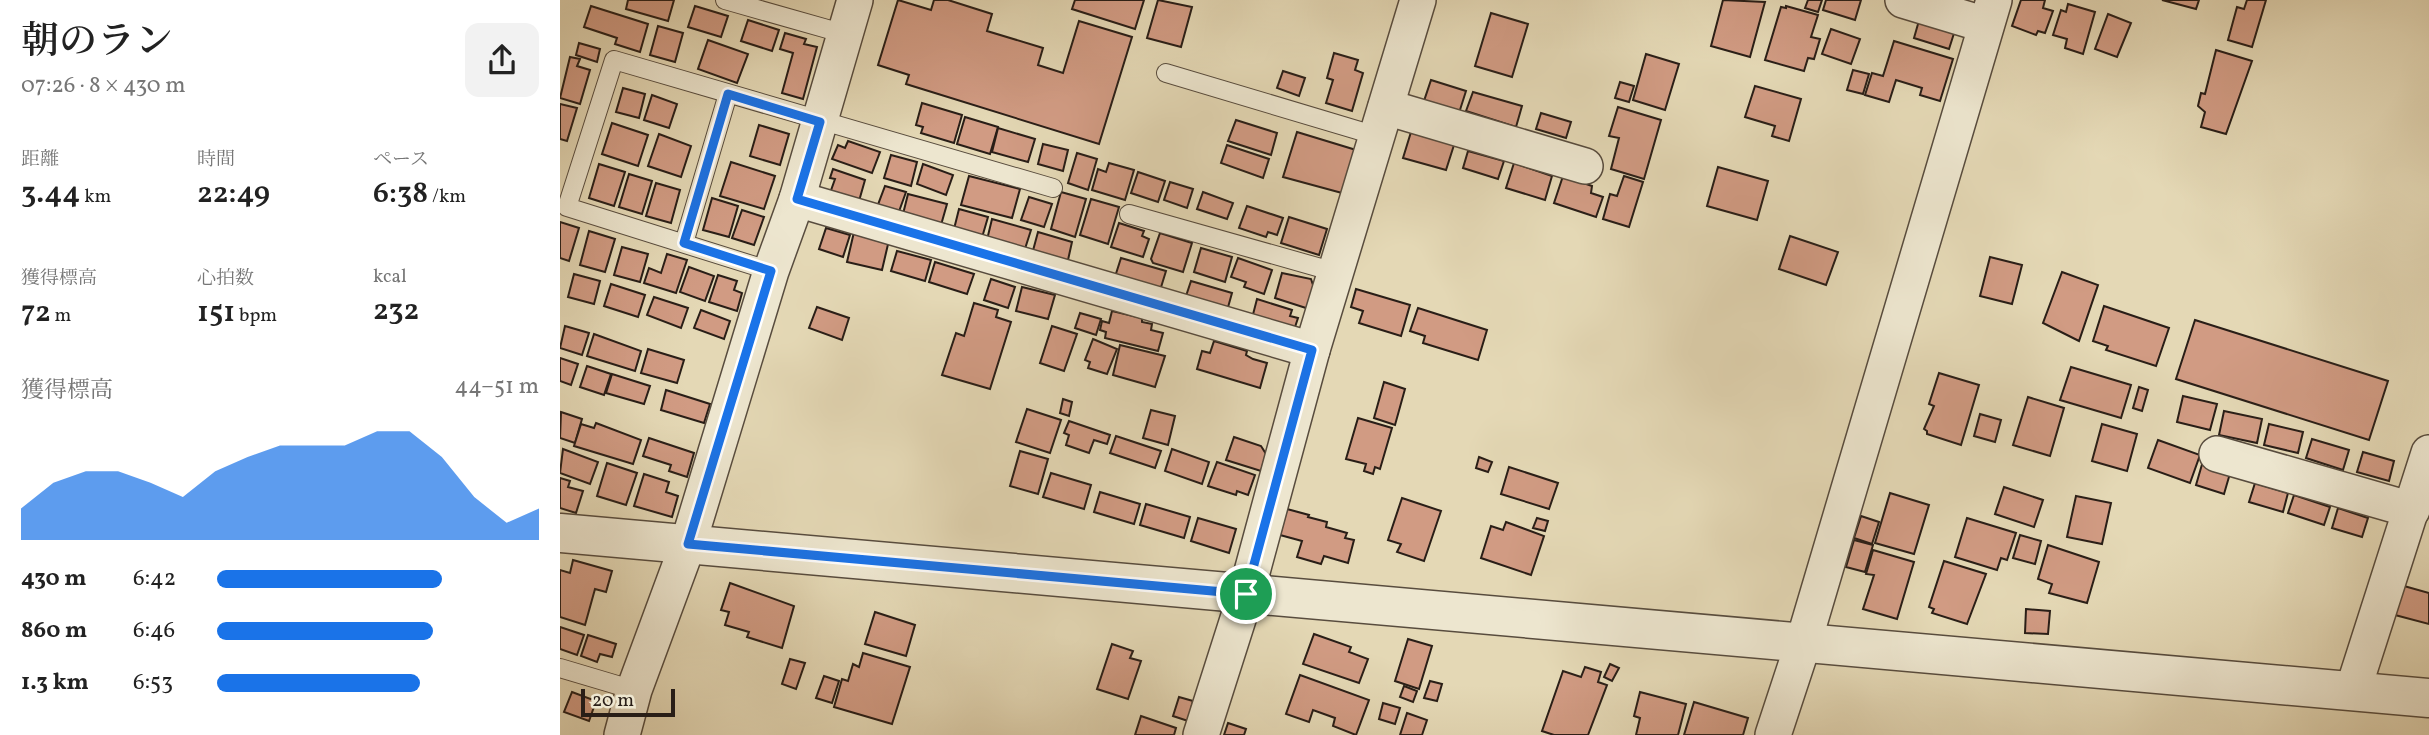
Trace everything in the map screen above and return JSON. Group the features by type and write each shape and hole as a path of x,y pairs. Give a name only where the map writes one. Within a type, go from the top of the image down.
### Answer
{"street":[{"path":"622,735 634,690 688,544 771,271 797,199 855,0"},
{"path":"1201,735 1246,594 1312,350 1418,0"},
{"path":"1773,735 1803,644 1990,13 1903,0"},
{"path":"1381,122 1585,166"},
{"path":"797,199 1312,350"},
{"path":"2353,690 2429,453"},
{"path":"2217,454 2412,510"},
{"path":"560,533 2429,698"}],"lane":[{"path":"725,0 845,34"},
{"path":"771,271 567,207 614,60 1053,188"},
{"path":"1166,73 1381,122"},
{"path":"684,243 728,94"},
{"path":"1129,214 1335,272"},
{"path":"560,668 634,690"}],"building":[{"path":"628,0 674,0 668,21 626,9"},
{"path":"898,0 931,10 934,0 948,0 992,14 987,31 1043,48 1038,65 1063,73 1079,21 1132,37 1099,144 906,84 909,75 878,65"},
{"path":"1075,0 1144,0 1135,29 1072,9"},
{"path":"1158,0 1192,7 1181,47 1147,38"},
{"path":"1723,0 1765,2 1750,57 1711,46"},
{"path":"1808,0 1822,0 1818,12 1805,8"},
{"path":"1826,0 1861,0 1855,20 1823,10"},
{"path":"2021,0 2045,0 2043,8 2053,11 2045,33 2038,31 2036,35 2012,26"},
{"path":"2162,0 2199,0 2196,9"},
{"path":"2247,0 2266,0 2252,47 2228,40 2237,7 2244,9"},
{"path":"2068,4 2095,12 2083,54 2065,48 2067,39 2053,35 2061,10 2066,12"},
{"path":"591,6 648,24 640,52 615,44 617,38 584,27"},
{"path":"695,6 728,16 721,37 688,27"},
{"path":"1781,7 1818,15 1811,37 1820,39 1814,59 1808,58 1804,71 1765,60"},
{"path":"1491,13 1528,24 1512,77 1475,66"},
{"path":"2108,14 2131,23 2117,57 2095,49"},
{"path":"1920,17 1956,27 1949,49 1914,38"},
{"path":"748,20 779,30 772,51 741,41"},
{"path":"658,26 683,33 675,62 650,55"},
{"path":"1831,29 1860,39 1851,64 1822,54"},
{"path":"785,33 806,39 804,44 817,47 803,99 782,93 793,53 780,49"},
{"path":"708,40 748,54 737,83 698,69"},
{"path":"1894,41 1953,59 1940,101 1920,95 1922,88 1896,80 1889,102 1865,95 1872,73 1883,76"},
{"path":"579,43 600,49 597,62 576,55"},
{"path":"2216,50 2252,61 2226,134 2201,127 2205,112 2198,106 2201,93 2205,94"},
{"path":"1334,53 1358,60 1355,70 1363,73 1352,111 1326,103 1333,80 1327,78"},
{"path":"1646,54 1679,64 1665,110 1633,100"},
{"path":"570,57 580,59 577,66 590,70 580,104 560,98"},
{"path":"1853,70 1869,74 1863,94 1847,90"},
{"path":"1283,71 1305,78 1299,96 1277,88"},
{"path":"1431,80 1466,91 1459,113 1424,101"},
{"path":"1620,82 1634,86 1629,102 1615,98"},
{"path":"1755,86 1801,99 1789,141 1772,136 1775,126 1745,117"},
{"path":"623,88 645,94 639,118 616,112"},
{"path":"1473,92 1522,106 1516,127 1466,111"},
{"path":"652,95 677,104 669,128 644,120"},
{"path":"922,103 962,115 954,143 921,133 923,127 916,125"},
{"path":"560,104 577,108 567,141 560,139"},
{"path":"1618,107 1661,120 1644,179 1611,169 1619,138 1609,136"},
{"path":"1541,113 1571,122 1566,138 1536,129"},
{"path":"965,117 998,127 990,154 957,144"},
{"path":"1236,120 1277,133 1271,155 1228,141"},
{"path":"612,123 648,135 638,166 602,154"},
{"path":"759,125 789,134 780,165 750,156"},
{"path":"998,128 1035,139 1028,162 992,152"},
{"path":"1297,132 1356,150 1342,193 1283,177"},
{"path":"1411,132 1454,145 1446,170 1403,158"},
{"path":"659,134 691,146 681,177 648,166"},
{"path":"848,141 880,152 872,173 832,159 838,145 845,148"},
{"path":"1043,144 1068,150 1063,171 1038,164"},
{"path":"1227,145 1269,159 1263,178 1221,163"},
{"path":"1468,151 1504,161 1498,179 1463,168"},
{"path":"1077,153 1097,159 1088,190 1068,183"},
{"path":"891,155 917,162 911,186 884,178"},
{"path":"731,162 775,176 764,209 720,196"},
{"path":"1109,163 1134,170 1125,200 1092,190 1098,169 1106,172"},
{"path":"1514,163 1552,176 1545,200 1506,188"},
{"path":"599,164 625,172 614,206 589,198"},
{"path":"923,164 953,175 946,195 917,184"},
{"path":"1718,167 1768,181 1757,220 1707,206"},
{"path":"833,169 865,180 859,201 829,196 835,179 830,178"},
{"path":"1138,172 1165,181 1158,202 1131,193"},
{"path":"629,174 652,181 642,214 619,207"},
{"path":"969,176 1020,189 1012,218 961,205"},
{"path":"1563,176 1592,186 1591,193 1603,197 1596,217 1554,203"},
{"path":"1624,176 1643,182 1629,227 1603,219 1610,194 1617,196"},
{"path":"1170,182 1193,189 1187,208 1164,200"},
{"path":"656,183 680,190 671,223 646,216"},
{"path":"885,186 906,192 897,217 876,210"},
{"path":"1061,192 1086,199 1075,237 1051,229"},
{"path":"1203,192 1233,203 1227,219 1197,209"},
{"path":"908,194 947,204 941,225 903,214"},
{"path":"1029,197 1052,204 1044,227 1021,220"},
{"path":"712,198 738,206 729,237 703,230"},
{"path":"1091,199 1119,207 1108,244 1080,235"},
{"path":"1247,206 1283,218 1277,235 1268,232 1266,237 1239,228"},
{"path":"959,209 988,217 981,241 953,233"},
{"path":"742,210 764,217 754,245 732,238"},
{"path":"1289,217 1327,229 1319,255 1281,243"},
{"path":"992,219 1031,230 1023,255 986,244"},
{"path":"560,222 579,228 569,261 560,258"},
{"path":"1119,223 1144,231 1142,236 1149,239 1143,257 1111,247"},
{"path":"826,228 850,235 843,257 819,249"},
{"path":"589,231 615,239 605,272 580,265"},
{"path":"854,232 889,240 882,270 847,262"},
{"path":"1038,232 1072,242 1066,269 1031,258"},
{"path":"1160,233 1192,243 1183,272 1153,263 1151,259"},
{"path":"1790,236 1838,252 1826,285 1779,269"},
{"path":"622,247 648,254 640,282 614,275"},
{"path":"1201,248 1232,257 1225,282 1194,272"},
{"path":"897,251 931,260 925,281 891,271"},
{"path":"667,254 687,260 676,293 644,283 649,268 661,273"},
{"path":"1990,257 2022,265 2012,304 1980,296"},
{"path":"1121,258 1166,271 1158,297 1113,283"},
{"path":"1238,258 1272,270 1264,294 1244,287 1246,282 1231,277"},
{"path":"935,262 974,274 967,294 929,282"},
{"path":"689,267 714,276 705,301 680,292"},
{"path":"2062,272 2098,285 2079,341 2043,323"},
{"path":"1282,273 1311,279 1315,291 1309,309 1275,298"},
{"path":"574,274 600,281 594,304 568,297"},
{"path":"718,275 737,281 734,290 742,293 737,311 709,302"},
{"path":"991,279 1015,287 1008,308 984,300"},
{"path":"1191,281 1232,293 1225,318 1183,305"},
{"path":"611,284 645,295 638,317 604,306"},
{"path":"1022,287 1055,295 1048,319 1016,311"},
{"path":"1356,289 1410,305 1401,336 1359,323 1363,311 1351,307"},
{"path":"654,297 688,308 681,328 647,315"},
{"path":"1257,299 1292,310 1290,316 1298,318 1291,339 1250,326"},
{"path":"974,303 998,310 996,317 1011,322 990,389 942,375 956,333 964,336"},
{"path":"2104,306 2169,328 2156,366 2106,350 2108,346 2093,341"},
{"path":"817,307 849,318 842,340 809,328"},
{"path":"1418,308 1487,330 1478,360 1423,343 1425,336 1410,331"},
{"path":"701,310 730,321 724,339 694,328"},
{"path":"1112,311 1142,318 1142,322 1152,324 1151,330 1163,333 1158,351 1105,338 1106,332 1100,330 1102,321 1109,323"},
{"path":"1080,313 1101,319 1096,335 1075,328"},
{"path":"2195,320 2388,381 2369,440 2176,379"},
{"path":"565,326 589,333 582,355 560,348"},
{"path":"1052,326 1077,334 1064,371 1040,363"},
{"path":"594,334 641,351 635,371 587,356"},
{"path":"1093,339 1117,349 1107,374 1088,368 1090,362 1085,360"},
{"path":"1214,341 1247,351 1246,355 1267,363 1260,388 1197,369 1202,351 1210,353"},
{"path":"1120,345 1165,356 1155,387 1113,375"},
{"path":"648,349 684,360 677,383 641,373"},
{"path":"560,358 578,364 571,385 560,381"},
{"path":"587,366 611,374 604,395 580,387"},
{"path":"2071,367 2131,385 2121,418 2060,400"},
{"path":"1939,373 1979,385 1961,445 1927,434 1924,429 1934,406 1929,404"},
{"path":"612,374 650,386 644,404 606,393"},
{"path":"1384,382 1405,389 1395,425 1374,418"},
{"path":"2139,387 2148,390 2142,411 2133,408"},
{"path":"666,390 710,404 704,423 661,410"},
{"path":"2183,396 2217,404 2210,430 2177,422"},
{"path":"2028,397 2064,408 2050,456 2013,445"},
{"path":"1063,399 1072,402 1069,416 1060,413"},
{"path":"1027,409 1061,420 1050,453 1016,442"},
{"path":"1151,410 1175,416 1168,445 1143,438"},
{"path":"2224,411 2262,419 2257,443 2219,435"},
{"path":"561,412 582,419 575,443 560,438"},
{"path":"1980,414 2001,420 1995,442 1974,436"},
{"path":"1358,418 1392,428 1380,469 1375,467 1373,474 1364,471 1366,464 1346,459"},
{"path":"1069,421 1110,435 1107,444 1094,440 1089,453 1066,445 1069,435 1064,433"},
{"path":"596,423 641,440 633,464 574,446 581,424 594,428"},
{"path":"2102,424 2137,434 2127,471 2092,461"},
{"path":"2269,424 2303,432 2298,453 2264,445"},
{"path":"1116,436 1161,451 1155,468 1110,453"},
{"path":"1234,437 1261,446 1266,454 1261,471 1226,460"},
{"path":"649,438 694,453 687,477 669,471 671,465 643,456"},
{"path":"2312,439 2349,450 2343,470 2306,458"},
{"path":"2158,440 2200,455 2190,483 2148,468"},
{"path":"563,449 598,462 590,484 560,473"},
{"path":"1172,449 1209,462 1202,484 1165,471"},
{"path":"1020,451 1048,459 1038,494 1010,486"},
{"path":"2363,452 2394,461 2389,481 2357,472"},
{"path":"1479,457 1492,462 1488,472 1476,468"},
{"path":"2203,461 2231,470 2224,494 2196,485"},
{"path":"1217,462 1255,475 1248,495 1237,491 1236,495 1208,486"},
{"path":"607,463 637,473 626,505 597,496"},
{"path":"1509,467 1558,483 1549,509 1501,494"},
{"path":"1051,473 1091,485 1084,509 1043,497"},
{"path":"644,474 669,482 666,492 678,496 672,517 634,506"},
{"path":"560,478 570,481 568,487 583,491 576,513 560,508"},
{"path":"2255,483 2288,493 2283,512 2249,502"},
{"path":"2004,487 2043,500 2034,527 1995,514"},
{"path":"1100,492 1140,504 1134,524 1094,512"},
{"path":"1890,493 1929,505 1914,554 1875,543"},
{"path":"2294,495 2330,507 2324,525 2288,513"},
{"path":"2076,496 2111,503 2102,544 2067,537"},
{"path":"1402,498 1441,511 1424,561 1397,552 1401,544 1388,540"},
{"path":"1146,504 1190,517 1184,538 1140,525"},
{"path":"2338,508 2368,518 2362,537 2332,528"},
{"path":"1287,509 1327,522 1326,527 1347,533 1345,538 1354,540 1348,563 1324,556 1321,564 1297,557 1302,541 1280,535"},
{"path":"1861,516 1879,522 1872,544 1854,538"},
{"path":"1198,518 1236,529 1229,553 1191,541"},
{"path":"1537,518 1548,521 1545,531 1533,528"},
{"path":"1967,518 2016,533 2007,560 2001,558 1997,570 1955,557"},
{"path":"1506,522 1544,536 1531,575 1481,558 1491,526 1503,530"},
{"path":"2020,535 2041,541 2035,564 2013,558"},
{"path":"1854,540 1873,545 1865,572 1846,567"},
{"path":"2048,545 2099,562 2087,603 2049,593 2052,584 2038,579"},
{"path":"1873,550 1914,562 1897,619 1863,609 1874,575 1866,574"},
{"path":"573,560 612,571 606,592 595,589 585,625 560,617 560,570 570,573"},
{"path":"1944,561 1986,574 1967,624 1932,613 1934,609 1929,607"},
{"path":"730,583 794,606 782,648 747,637 749,632 725,625 729,612 721,610"},
{"path":"2404,586 2429,593 2429,624 2395,615"},
{"path":"2026,609 2050,611 2048,634 2025,633"},
{"path":"875,612 915,625 906,656 865,644"},
{"path":"560,627 584,635 577,655 560,649"},
{"path":"1314,634 1351,647 1349,652 1368,659 1359,683 1303,664"},
{"path":"588,635 616,644 612,657 600,654 597,662 581,656"},
{"path":"1408,639 1432,646 1419,689 1395,681"},
{"path":"1112,644 1133,651 1130,658 1141,661 1128,699 1097,689"},
{"path":"863,653 910,667 892,724 834,707 842,679 848,681 853,664 859,667"},
{"path":"790,659 805,663 796,689 782,684"},
{"path":"1610,664 1619,668 1612,681 1604,677"},
{"path":"1585,667 1601,672 1598,682 1607,685 1588,735 1554,735 1542,731 1563,671 1581,677"},
{"path":"1300,675 1369,700 1356,735 1333,726 1335,718 1313,710 1309,722 1286,714"},
{"path":"824,676 839,681 832,703 816,698"},
{"path":"1430,681 1442,684 1437,701 1424,698"},
{"path":"1404,686 1417,691 1413,702 1400,697"},
{"path":"572,692 596,701 589,721 564,712"},
{"path":"1640,692 1686,704 1678,735 1636,735 1640,718 1634,716"},
{"path":"1179,697 1193,701 1188,721 1173,716"},
{"path":"1694,702 1748,718 1743,735 1684,735"},
{"path":"1383,703 1400,708 1395,724 1379,719"},
{"path":"1407,713 1427,720 1422,735 1400,735"},
{"path":"1141,716 1176,728 1174,735 1135,735"},
{"path":"1228,723 1246,729 1244,735 1224,735"}],"route":[{"path":"728,94 820,122 797,199 1312,350 1246,594 688,544 771,271 684,243 728,94"}]}
